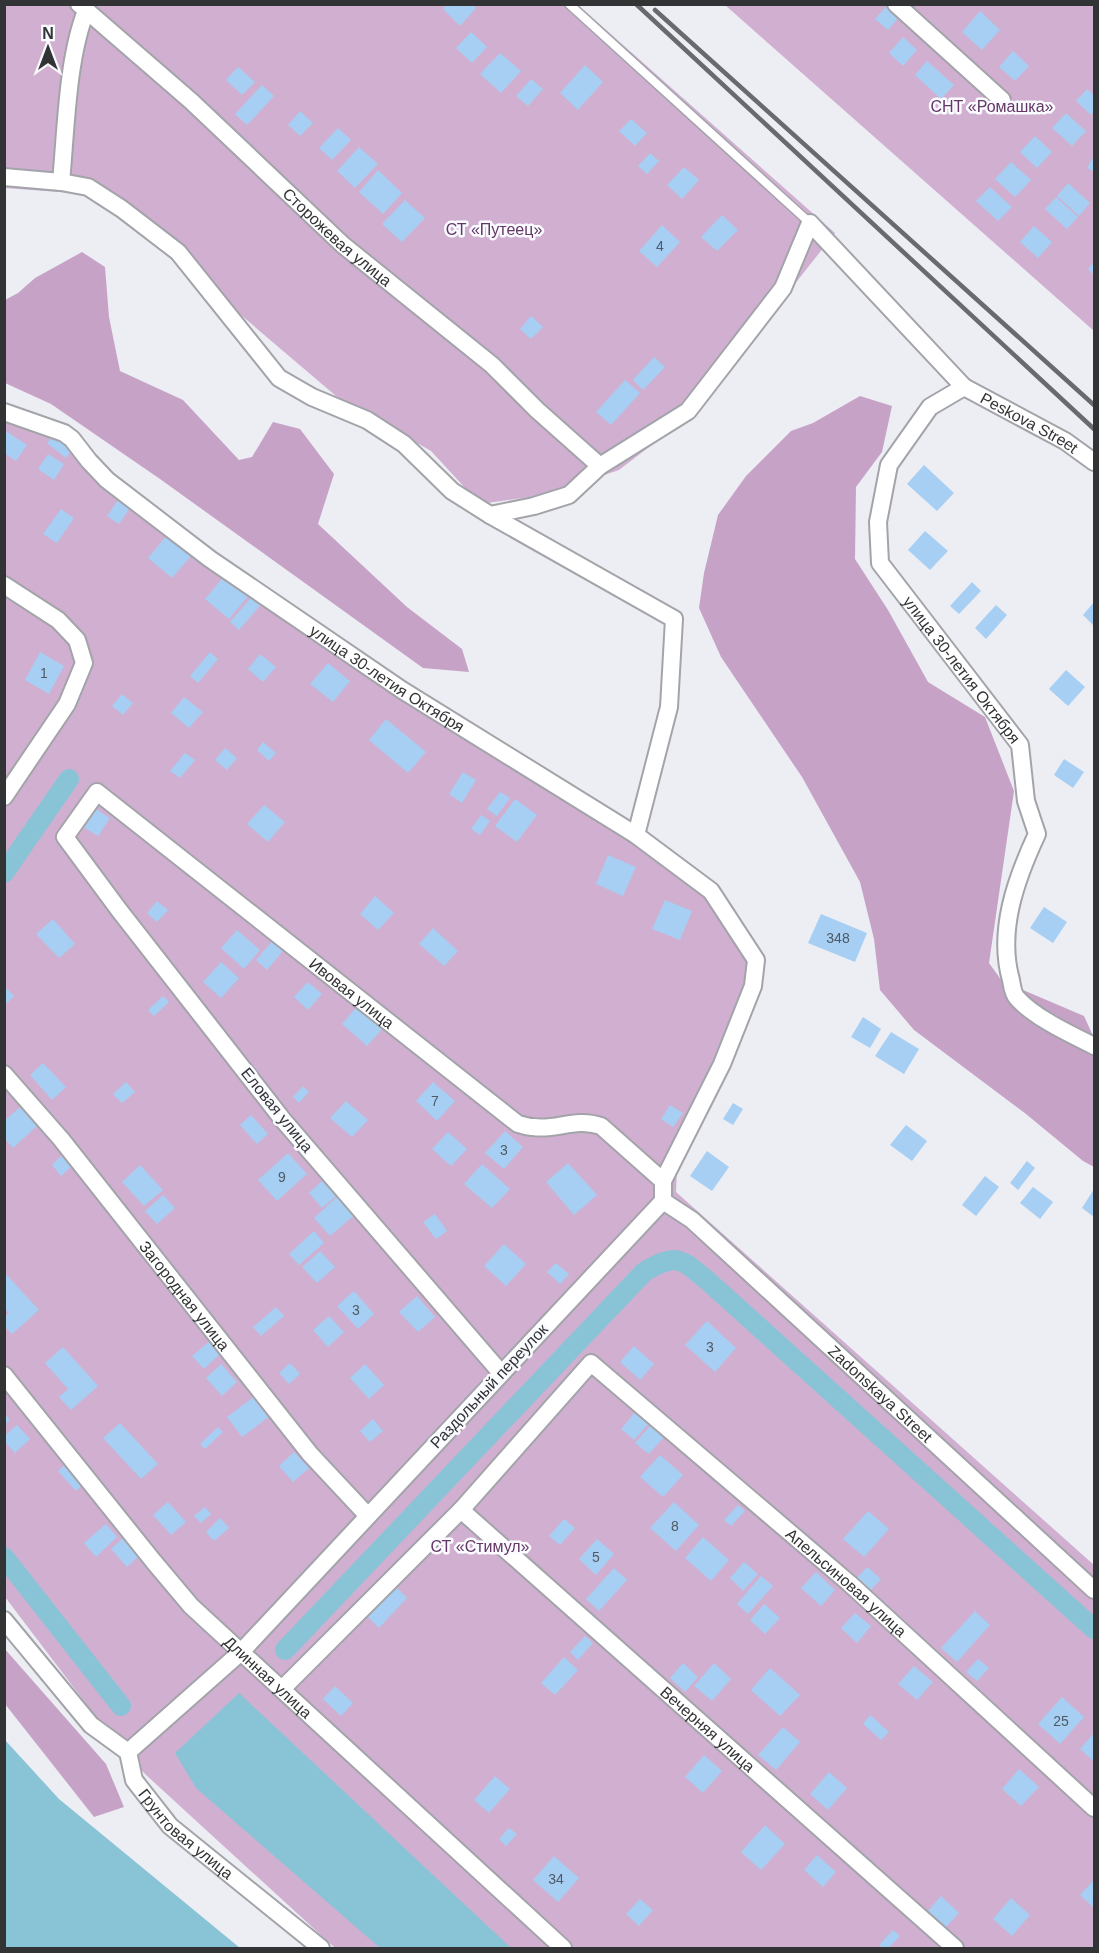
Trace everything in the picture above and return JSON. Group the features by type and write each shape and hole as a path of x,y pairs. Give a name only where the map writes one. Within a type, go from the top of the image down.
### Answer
{"street":[{"path":"896,4 1002,100"},
{"path":"61,182 70,84 82,8"},
{"name":"Сторожевая улица","path":"82,8 191,101 343,245 492,365 600,466"},
{"path":"4,177 88,187 122,209 178,252 279,378 312,397 367,420 404,444 452,491 490,515 674,619 669,707 636,835"},
{"name":"Peskova Street","path":"810,223 964,387 1065,441 1095,462"},
{"path":"490,515 534,506 569,495 600,466 688,411 783,288 810,223"},
{"name":"улица 30-летия Октября","path":"964,387 930,407 889,465 878,522 880,563 1020,745 1026,801 1037,834 1021,868 1010,907 1005,947 1008,972 1015,996 1048,1022 1095,1046"},
{"name":"улица 30-летия Октября","path":"4,412 64,433 72,439 107,480 210,558 402,690 636,835 711,891 756,960 753,986 722,1064 663,1181"},
{"path":"4,585 58,620 76,639 84,663 67,704 4,797"},
{"name":"Ивовая улица","path":"65,837 97,792 519,1124 534,1128 588,1122 601,1126 663,1181"},
{"name":"Еловая улица","path":"65,837 283,1120 501,1373"},
{"name":"Загородная улица","path":"4,1074 68,1149 310,1454 368,1516"},
{"path":"663,1181 663,1201"},
{"name":"Раздольный переулок","path":"128,1752 241,1652 663,1201"},
{"name":"Zadonskaya Street","path":"663,1201 692,1220 1095,1590"},
{"name":"Апельсиновая улица","path":"461,1510 591,1364 849,1583 1095,1808"},
{"name":"Длинная улица","path":"4,1375 191,1606 563,1948"},
{"path":"282,1689 461,1510"},
{"name":"Вечерняя улица","path":"461,1510 955,1948"},
{"path":"4,1620 90,1725 128,1752"},
{"name":"Грунтовая улица","path":"128,1752 134,1780 170,1826 321,1948"}],"lane":[{"path":"569,4 810,223"}],"green space":[{"name":"СТ «Путеец»","path":"4,5 578,5 835,233 692,414 619,470 545,495 480,504 431,451 336,396 100,195 5,188"},
{"name":"СНТ «Ромашка»","path":"725,5 1094,5 1094,331"},
{"name":"СТ «Стимул»","path":"5,412 57,433 321,630 653,842 738,927 756,968 677,1168 676,1192 1094,1565 1094,1948 335,1948 145,1774 93,1713 5,1597"}],"shaded area":[{"path":"82,252 105,267 109,317 120,371 183,400 239,460 252,457 273,422 300,429 334,474 318,524 407,607 462,649 469,672 423,668 160,479 51,404 5,383 5,300 18,293 35,278"},
{"path":"860,396 892,406 882,452 856,487 855,559 888,610 928,682 985,717 1014,791 989,963 1002,981 1084,1016 1094,1038 1094,1167 1083,1161 1026,1114 914,1030 880,990 874,939 860,882 802,777 721,657 699,608 704,573 718,515 746,476 791,431 813,423"},
{"path":"4,1648 106,1764 124,1807 94,1817 5,1704"}],"water":[{"path":"239,1693 511,1948 380,1948 196,1788 175,1753"},
{"path":"5,1740 59,1799 240,1948 5,1948"}],"building":[{"path":"447,4 472,4 476,8 460,26 443,9"},
{"path":"887,6 899,17 888,30 875,19"},
{"path":"980,11 1000,30 982,50 962,32"},
{"path":"471,32 487,47 472,63 456,48"},
{"path":"903,37 917,50 903,66 889,53"},
{"path":"1013,51 1029,66 1015,81 999,67"},
{"path":"500,53 521,71 501,93 480,74"},
{"path":"927,61 954,85 941,99 915,75"},
{"path":"585,65 603,82 578,110 560,93"},
{"path":"238,67 255,82 242,95 226,80"},
{"path":"531,79 543,89 528,106 516,96"},
{"path":"262,85 274,96 247,125 235,114"},
{"path":"1087,89 1094,95 1094,111 1091,115 1076,101"},
{"path":"300,111 313,123 300,136 288,125"},
{"path":"1066,113 1086,131 1072,146 1052,128"},
{"path":"631,119 647,133 635,146 619,131"},
{"path":"338,128 351,140 332,160 319,148"},
{"path":"1035,136 1052,152 1037,168 1020,152"},
{"path":"359,147 378,164 355,188 337,171"},
{"path":"650,153 659,161 647,174 638,166"},
{"path":"1094,156 1094,172 1087,168"},
{"path":"1011,162 1031,180 1015,197 995,179"},
{"path":"684,167 699,180 682,199 667,185"},
{"path":"378,170 402,193 383,214 359,192"},
{"path":"1068,183 1090,203 1079,216 1057,196"},
{"path":"990,187 1012,207 998,221 976,201"},
{"path":"1056,197 1078,217 1067,229 1045,209"},
{"path":"405,200 425,218 402,242 382,224"},
{"path":"722,215 738,230 717,251 701,237"},
{"path":"662,225 680,242 657,267 639,251"},
{"path":"1034,226 1052,242 1038,258 1020,242"},
{"path":"1094,262 1094,275 1088,269"},
{"path":"531,316 543,327 531,339 520,329"},
{"path":"654,357 665,367 643,390 633,380"},
{"path":"625,380 640,393 611,425 596,412"},
{"path":"4,430 27,445 16,461 4,453"},
{"path":"53,436 72,450 66,458 47,443"},
{"path":"48,454 64,464 54,480 38,469"},
{"path":"924,465 954,493 937,511 907,484"},
{"path":"120,497 132,505 119,524 107,516"},
{"path":"61,509 74,518 57,543 43,534"},
{"path":"925,531 948,551 930,570 908,550"},
{"path":"167,535 191,556 172,578 148,558"},
{"path":"225,575 249,595 229,619 205,599"},
{"path":"972,582 981,591 959,614 950,606"},
{"path":"254,594 263,602 239,630 230,622"},
{"path":"1094,602 1094,626 1083,615"},
{"path":"996,605 1007,615 986,639 975,628"},
{"path":"40,652 64,666 49,694 25,680"},
{"path":"210,652 218,659 198,683 190,676"},
{"path":"260,654 276,667 263,682 248,669"},
{"path":"328,663 350,681 333,702 310,684"},
{"path":"1066,670 1085,687 1068,706 1049,689"},
{"path":"122,694 133,703 123,715 112,706"},
{"path":"184,697 203,712 189,728 171,713"},
{"path":"386,719 426,752 408,773 369,740"},
{"path":"263,742 276,753 269,761 257,750"},
{"path":"225,748 237,758 227,770 215,760"},
{"path":"185,753 195,760 180,778 170,771"},
{"path":"1064,759 1084,772 1073,788 1054,775"},
{"path":"463,772 476,780 462,803 449,794"},
{"path":"500,792 510,798 497,816 487,809"},
{"path":"515,799 537,815 517,842 495,826"},
{"path":"264,805 285,822 268,842 247,824"},
{"path":"94,808 110,818 98,836 82,826"},
{"path":"481,815 490,821 480,835 471,829"},
{"path":"608,855 636,867 623,896 596,884"},
{"path":"375,896 394,913 378,930 360,914"},
{"path":"665,900 692,911 680,940 652,929"},
{"path":"157,901 168,910 157,922 147,913"},
{"path":"1044,907 1067,922 1053,943 1030,928"},
{"path":"821,914 867,933 855,962 808,943"},
{"path":"53,919 75,944 59,958 36,934"},
{"path":"433,928 458,951 444,966 419,944"},
{"path":"237,930 260,950 244,969 221,948"},
{"path":"272,941 283,951 267,970 256,960"},
{"path":"221,962 239,978 221,998 203,982"},
{"path":"308,982 322,994 308,1010 294,997"},
{"path":"4,986 14,996 4,1006"},
{"path":"163,996 169,1002 154,1016 148,1010"},
{"path":"360,1003 385,1026 367,1046 342,1024"},
{"path":"863,1017 881,1029 870,1048 851,1037"},
{"path":"891,1032 919,1049 904,1074 875,1056"},
{"path":"43,1063 66,1087 52,1100 30,1075"},
{"path":"126,1082 135,1092 122,1103 113,1094"},
{"path":"433,1082 455,1101 437,1121 416,1101"},
{"path":"303,1086 309,1092 299,1103 293,1097"},
{"path":"346,1101 368,1120 352,1137 330,1118"},
{"path":"733,1103 743,1109 733,1125 723,1119"},
{"path":"670,1105 683,1113 673,1127 661,1119"},
{"path":"20,1107 37,1126 13,1148 4,1138 4,1121"},
{"path":"251,1115 268,1134 257,1144 240,1125"},
{"path":"906,1125 927,1141 912,1161 890,1145"},
{"path":"505,1131 523,1147 504,1169 485,1153"},
{"path":"448,1132 467,1149 451,1166 432,1149"},
{"path":"707,1151 729,1167 712,1191 690,1176"},
{"path":"288,1153 307,1174 277,1201 258,1180"},
{"path":"61,1156 71,1167 61,1176 52,1165"},
{"path":"1027,1161 1035,1168 1018,1190 1010,1183"},
{"path":"568,1163 597,1195 574,1215 546,1182"},
{"path":"482,1164 510,1189 492,1208 464,1184"},
{"path":"140,1165 163,1190 144,1206 122,1182"},
{"path":"985,1176 999,1187 976,1216 962,1205"},
{"path":"322,1181 336,1196 322,1208 309,1193"},
{"path":"1033,1187 1053,1202 1040,1219 1020,1203"},
{"path":"1094,1189 1094,1217 1082,1208"},
{"path":"340,1194 357,1213 330,1236 314,1218"},
{"path":"163,1195 175,1208 157,1224 145,1211"},
{"path":"435,1214 447,1231 436,1239 423,1222"},
{"path":"314,1231 324,1243 299,1265 289,1254"},
{"path":"504,1244 526,1264 506,1286 484,1266"},
{"path":"320,1251 335,1267 317,1283 302,1267"},
{"path":"556,1263 569,1274 560,1284 547,1272"},
{"path":"4,1272 39,1310 12,1334 4,1326 4,1317 9,1313 4,1308"},
{"path":"354,1291 374,1314 358,1329 337,1306"},
{"path":"417,1296 435,1317 418,1332 399,1312"},
{"path":"276,1307 284,1316 261,1336 253,1327"},
{"path":"329,1316 344,1332 328,1347 313,1330"},
{"path":"707,1321 736,1348 715,1372 685,1345"},
{"path":"211,1340 222,1352 204,1369 192,1356"},
{"path":"634,1346 654,1364 640,1380 620,1362"},
{"path":"63,1347 98,1386 71,1410 59,1397 68,1389 45,1363"},
{"path":"290,1363 300,1374 289,1384 279,1373"},
{"path":"221,1364 237,1382 222,1396 206,1378"},
{"path":"365,1364 384,1385 369,1399 350,1378"},
{"path":"255,1396 270,1416 242,1437 227,1417"},
{"path":"636,1411 649,1423 634,1440 621,1429"},
{"path":"4,1413 10,1420 4,1425"},
{"path":"373,1419 383,1431 370,1442 360,1431"},
{"path":"120,1423 158,1464 141,1479 103,1438"},
{"path":"17,1425 30,1439 15,1453 4,1441 4,1436"},
{"path":"651,1425 664,1437 649,1454 635,1443"},
{"path":"218,1427 223,1432 205,1449 200,1444"},
{"path":"294,1452 309,1468 293,1482 279,1466"},
{"path":"660,1455 683,1475 663,1497 640,1477"},
{"path":"67,1463 85,1482 76,1491 58,1471"},
{"path":"168,1502 186,1522 171,1535 153,1515"},
{"path":"674,1502 699,1525 676,1551 650,1528"},
{"path":"738,1505 745,1511 731,1526 724,1520"},
{"path":"205,1507 211,1514 201,1523 194,1516"},
{"path":"868,1511 889,1529 864,1557 843,1539"},
{"path":"220,1518 229,1528 214,1541 206,1532"},
{"path":"564,1519 575,1528 560,1545 549,1536"},
{"path":"106,1524 117,1537 96,1557 84,1543"},
{"path":"124,1537 140,1555 127,1567 111,1549"},
{"path":"703,1537 729,1560 711,1581 685,1558"},
{"path":"597,1539 614,1554 596,1575 579,1559"},
{"path":"744,1562 758,1574 743,1591 730,1578"},
{"path":"867,1567 881,1579 870,1591 856,1579"},
{"path":"614,1568 627,1580 599,1611 586,1599"},
{"path":"816,1572 835,1590 821,1606 801,1588"},
{"path":"761,1576 773,1586 748,1614 737,1604"},
{"path":"395,1586 407,1598 379,1628 366,1615"},
{"path":"764,1604 780,1618 765,1634 750,1620"},
{"path":"975,1611 990,1625 957,1662 941,1648"},
{"path":"855,1613 871,1626 857,1643 841,1628"},
{"path":"585,1636 593,1643 578,1660 570,1652"},
{"path":"564,1657 578,1670 555,1695 541,1683"},
{"path":"978,1659 989,1668 977,1681 966,1672"},
{"path":"683,1663 698,1677 685,1692 670,1678"},
{"path":"714,1663 731,1679 712,1701 694,1686"},
{"path":"914,1666 933,1682 917,1700 898,1684"},
{"path":"770,1668 800,1695 780,1716 751,1690"},
{"path":"335,1686 353,1703 341,1716 323,1699"},
{"path":"1062,1697 1084,1717 1060,1744 1038,1724"},
{"path":"870,1715 889,1732 881,1740 863,1724"},
{"path":"783,1727 800,1742 776,1770 758,1755"},
{"path":"1094,1733 1094,1762 1080,1749"},
{"path":"704,1755 722,1771 703,1793 685,1777"},
{"path":"1019,1769 1039,1787 1021,1806 1002,1789"},
{"path":"829,1772 847,1788 828,1810 810,1794"},
{"path":"495,1776 510,1789 489,1813 474,1800"},
{"path":"765,1825 785,1844 761,1870 741,1852"},
{"path":"509,1828 517,1834 506,1846 499,1839"},
{"path":"817,1855 836,1872 823,1887 804,1870"},
{"path":"554,1856 579,1878 558,1902 533,1880"},
{"path":"1094,1880 1094,1908 1080,1895"},
{"path":"941,1896 959,1913 946,1927 928,1911"},
{"path":"1011,1898 1030,1915 1012,1936 993,1919"},
{"path":"640,1899 653,1910 639,1926 626,1914"},
{"path":"893,1930 900,1936 889,1948 883,1948 879,1945"}],"waterway":[{"path":"4,873 69,779"},
{"path":"285,1650 644,1272 655,1265 672,1260 686,1264 709,1282 1094,1629"},
{"path":"4,1557 121,1706"}],"railway":[{"path":"636,4 1094,429"},
{"path":"655,10 1094,405"}]}
